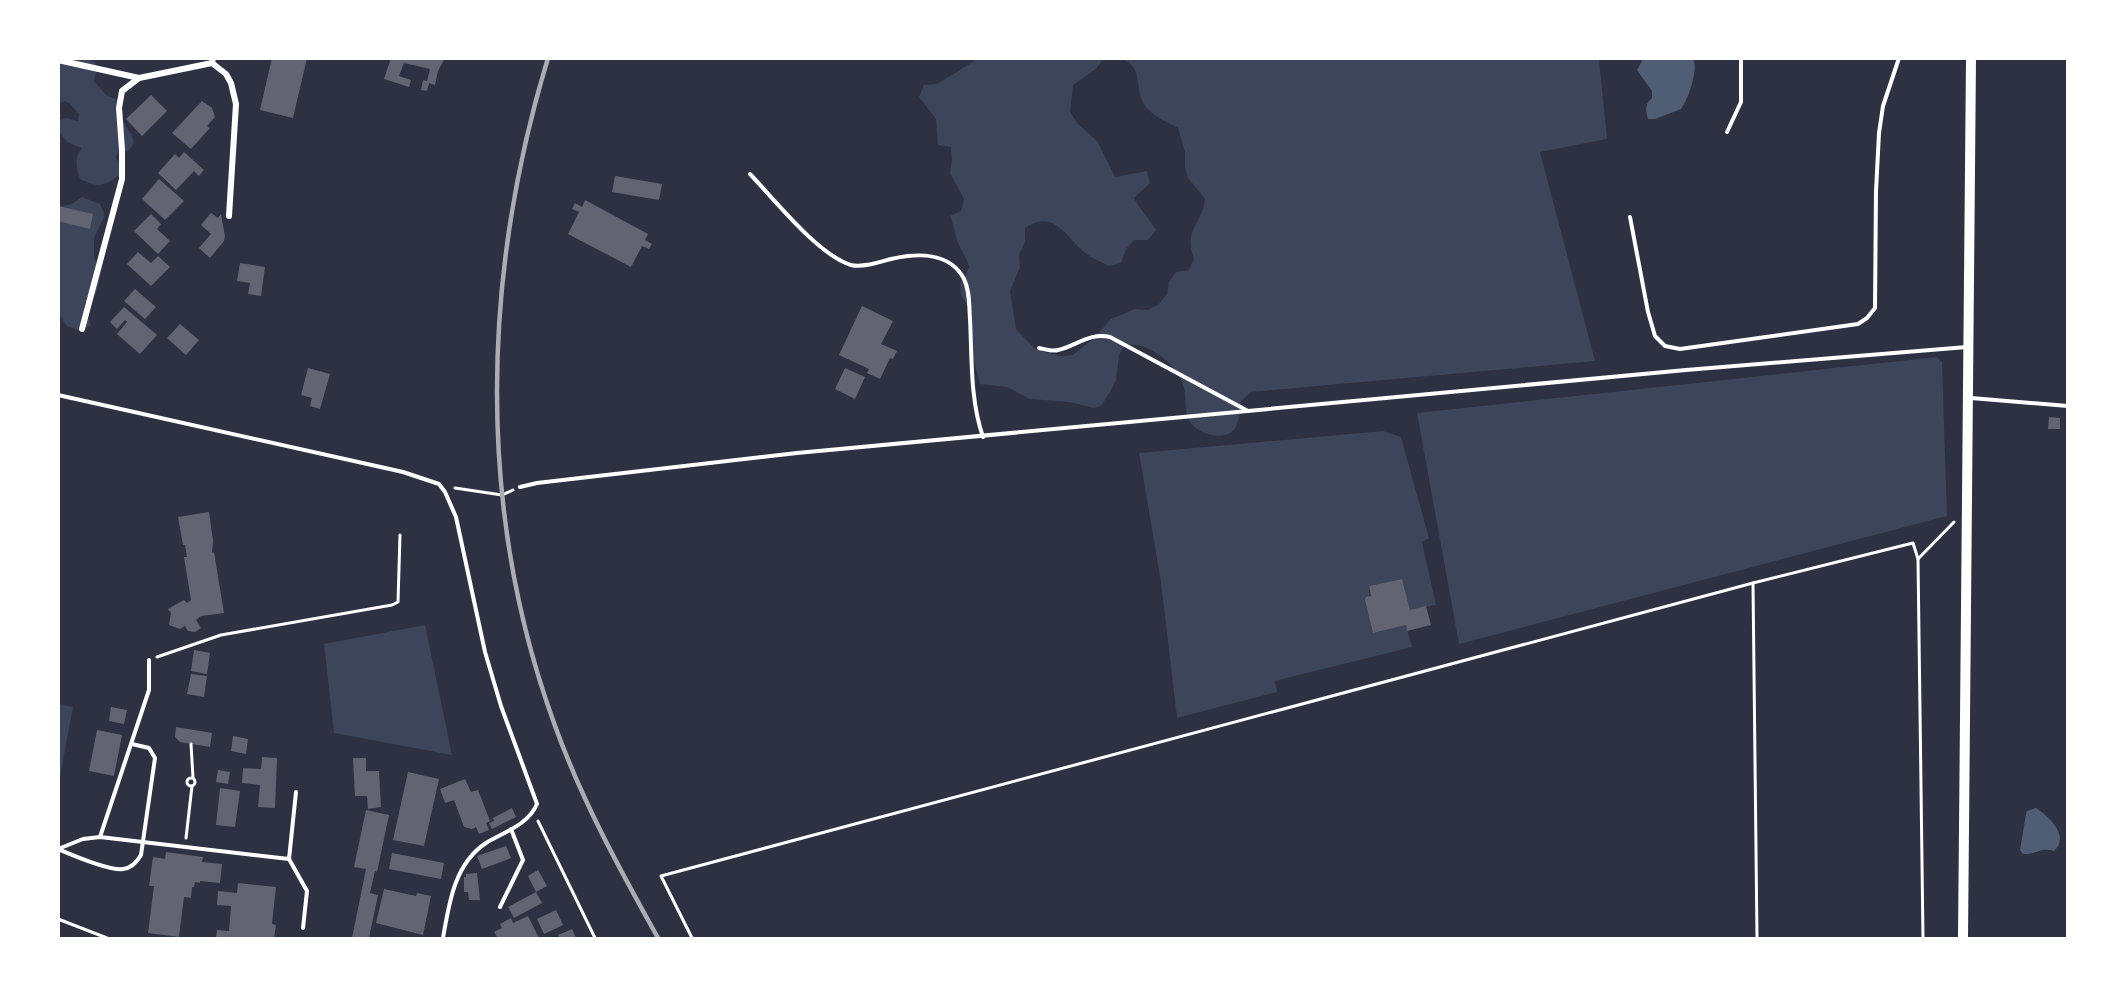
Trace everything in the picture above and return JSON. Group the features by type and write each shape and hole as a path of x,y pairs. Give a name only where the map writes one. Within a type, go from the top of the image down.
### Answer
{"main road":[{"path":"1963,939 1971,58"}],"street":[{"path":"58,60 139,78"},
{"path":"82,328 122,179 119,98 122,91 139,78 213,61 226,74 231,83 236,104 229,216"}],"lane":[{"path":"1727,132 1741,102 1741,58"},
{"path":"1630,217 1648,312 1655,336 1665,346 1680,349 1858,324 1875,308 1876,191 1880,125 1883,106 1899,58"},
{"path":"750,174 817,244 853,265 931,255 957,269 968,288 976,408 983,437"},
{"path":"1039,348 1055,351 1089,337 1103,335 1110,337 1249,411"},
{"path":"520,487 537,483 797,453 1697,369 1968,347"},
{"path":"58,395 403,472 439,484 445,492 456,517 470,573 485,652 501,706 537,804 521,823 485,844 460,872 452,893 443,939"},
{"path":"1967,397 2067,406"},
{"path":"100,837 149,690 149,660"},
{"path":"58,849 81,859 119,870 130,867 139,860 155,758 149,748 132,744"},
{"path":"296,792 289,859 307,891 303,928"},
{"path":"500,907 523,860 511,829"},
{"path":"58,849 83,839 100,837 289,859"}],"path":[{"path":"463,491 502,495 520,487"},
{"path":"1918,559 1966,510"},
{"path":"149,660 183,646 221,635 392,605 398,602 400,535"},
{"path":"693,939 661,876 1753,583 1913,543 1918,559 1923,939"},
{"path":"1753,583 1757,939"},
{"path":"185,846 192,786 195,782 191,744"},
{"path":"533,811 595,939"},
{"path":"58,919 107,939"}],"shaded area":[{"path":"59,59 87,59 95,62 97,68 94,81 106,95 118,100 125,124 133,139 130,149 123,154 118,152 116,157 121,168 120,175 105,184 92,184 80,179 77,162 82,148 67,141 60,131 59,120 66,118 78,121 79,114 65,101 59,103"},
{"path":"978,59 1103,59 1096,69 1073,85 1070,112 1078,124 1097,141 1115,177 1147,171 1150,183 1134,198 1156,230 1148,240 1134,240 1126,249 1121,263 1109,266 1093,258 1051,222 1043,221 1025,228 1025,242 1019,254 1020,267 1010,291 1016,329 1035,349 1060,356 1073,355 1094,338 1111,319 1135,309 1148,310 1159,304 1167,294 1169,282 1176,272 1189,270 1194,259 1191,249 1192,234 1205,199 1188,178 1185,152 1178,128 1149,111 1142,101 1134,68 1122,59 1599,59 1607,139 1540,152 1595,361 1251,392 1241,401 1239,418 1234,430 1229,434 1215,436 1195,428 1191,423 1186,410 1181,379 1169,363 1152,351 1134,345 1125,345 1119,355 1116,380 1101,406 1094,408 1069,402 1030,399 1007,387 980,384 973,358 973,333 968,307 961,295 960,282 964,279 969,267 950,216 961,211 964,199 950,173 951,147 938,145 936,119 919,97 924,85 937,84"},
{"path":"1643,59 1693,59 1694,77 1681,109 1655,119 1648,119 1646,108 1652,98 1652,91 1637,70"},
{"path":"82,197 100,204 105,215 94,238 94,257 101,273 97,291 91,302 85,302 84,308 91,325 80,331 67,326 59,314 59,207 72,204"},
{"path":"1937,357 1942,362 1947,516 1459,644 1417,413"},
{"path":"1383,431 1401,437 1429,538 1422,542 1436,605 1410,610 1402,579 1369,586 1373,633 1406,625 1412,647 1275,681 1277,692 1177,718 1161,582 1139,453"},
{"path":"425,625 452,755 334,733 324,644"},
{"path":"58,704 73,707 59,782"},
{"path":"2036,808 2052,822 2060,840 2054,851 2045,850 2023,854 2020,850 2026,814 2027,811"}],"building":[{"path":"272,58 307,58 293,118 260,110"},
{"path":"391,58 445,58 438,71 435,85 429,83 427,91 421,90 423,80 427,81 430,69 404,63 399,76 411,80 409,87 384,79"},
{"path":"151,95 167,111 142,136 126,119"},
{"path":"202,101 212,108 215,117 207,126 210,128 191,149 172,133"},
{"path":"184,152 204,170 199,176 194,171 176,190 158,173 175,154 179,158"},
{"path":"615,176 662,184 659,200 612,192"},
{"path":"159,179 184,201 165,220 142,199"},
{"path":"585,200 648,234 645,240 652,244 649,249 642,246 631,267 568,234 579,212 572,209 575,203 582,207"},
{"path":"58,206 93,214 90,229 58,221"},
{"path":"211,213 218,218 221,214 225,236 224,241 210,258 199,248 211,234 201,225"},
{"path":"151,214 161,224 157,229 170,241 158,254 134,231"},
{"path":"138,252 151,263 158,256 170,267 151,286 127,264"},
{"path":"240,263 265,267 261,296 248,294 250,283 237,281"},
{"path":"135,289 156,307 145,319 124,301"},
{"path":"862,306 893,321 881,344 897,351 893,359 890,358 880,379 867,373 869,369 839,355"},
{"path":"124,307 157,335 140,354 117,334 127,322 125,320 117,329 110,322"},
{"path":"180,324 199,340 186,355 167,338"},
{"path":"308,368 330,374 320,409 310,406 312,398 301,395"},
{"path":"845,368 865,377 855,399 835,389"},
{"path":"2049,417 2060,418 2060,429 2048,429"},
{"path":"209,512 213,540 212,553 214,552 224,613 201,616 196,620 201,628 195,632 188,631 185,626 180,629 169,625 171,613 168,609 184,600 187,603 191,600 184,557 187,557 178,517"},
{"path":"1402,579 1410,610 1426,606 1431,625 1407,631 1406,625 1373,633 1365,600 1366,597 1371,596 1369,586"},
{"path":"194,650 210,653 207,674 191,671"},
{"path":"191,674 207,676 204,697 187,694"},
{"path":"111,707 127,710 124,724 109,721"},
{"path":"176,727 212,733 210,747 180,742 175,737"},
{"path":"97,730 122,735 114,776 89,771"},
{"path":"233,736 248,739 246,754 231,751"},
{"path":"262,757 277,758 275,808 258,807 260,785 242,783 243,768 261,769"},
{"path":"353,758 366,758 366,771 379,771 381,807 368,809 367,796 355,796"},
{"path":"218,770 230,772 228,784 216,782"},
{"path":"408,772 439,779 424,846 393,840"},
{"path":"465,779 471,792 478,790 490,821 486,823 489,830 479,834 476,827 472,829 464,827 454,800 445,803 440,789"},
{"path":"220,788 240,791 235,827 216,825"},
{"path":"512,808 516,817 492,829 489,823 494,821 493,818"},
{"path":"366,810 389,815 377,872 375,871 370,893 378,895 369,938 352,938 366,869 354,867"},
{"path":"506,846 511,858 482,869 477,856"},
{"path":"166,852 203,857 202,862 222,864 220,883 195,882 191,898 184,897 179,937 148,933 154,886 149,886 153,857 165,859"},
{"path":"392,853 444,863 441,879 389,869"},
{"path":"538,870 547,886 536,892 528,876"},
{"path":"477,873 480,900 469,900 468,892 464,892 464,877 466,874"},
{"path":"238,883 276,887 272,924 276,925 274,938 216,938 217,930 229,931 231,906 217,905 218,891 237,893"},
{"path":"384,889 416,896 417,893 431,896 423,935 376,923"},
{"path":"536,892 542,903 514,918 508,907"},
{"path":"556,910 563,925 544,934 537,919"},
{"path":"528,916 539,938 498,938 494,932 502,928 500,924 511,918 513,923"},
{"path":"572,929 576,938 560,938 558,935"}],"railway":[{"path":"548,58 526,140 510,224 500,308 497,392 500,476 511,559 529,642 554,723 588,806 658,938"}]}
